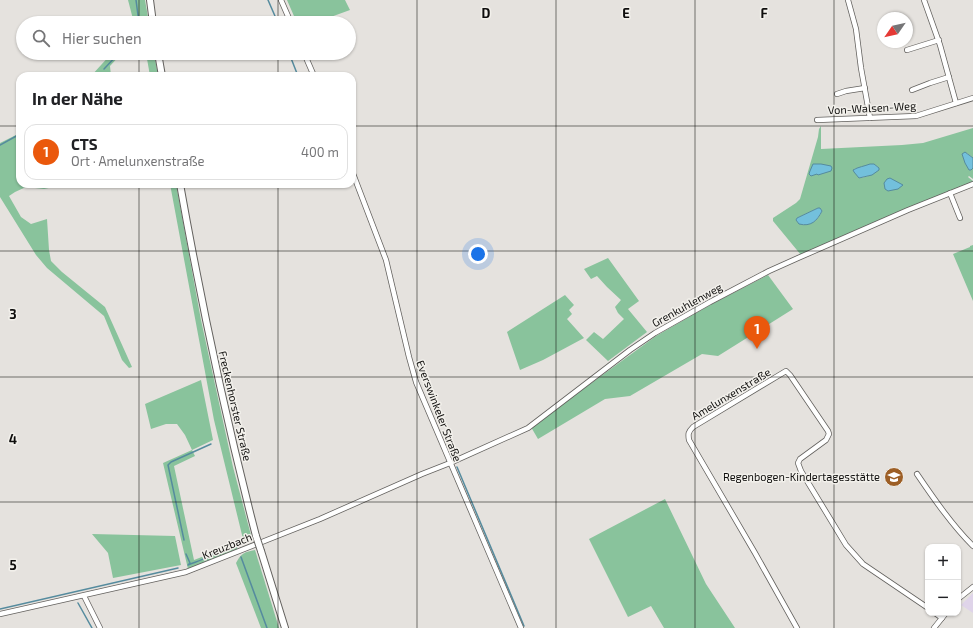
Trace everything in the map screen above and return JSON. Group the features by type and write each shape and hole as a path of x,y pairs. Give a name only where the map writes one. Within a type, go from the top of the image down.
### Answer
{"main road":[{"path":"150,0 152,16"},
{"path":"159,60 161,72"},
{"name":"Freckenhorster Straße","path":"181,188 222,395 238,465 256,536 285,628"}],"street":[{"path":"281,0 288,16"},
{"path":"848,0 855,21 870,118"},
{"path":"924,0 939,40 956,103"},
{"path":"907,50 939,40"},
{"path":"307,60 312,72"},
{"path":"912,90 949,77"},
{"path":"837,94 865,88"},
{"name":"Von-Walsen-Weg","path":"817,120 916,116 973,98"},
{"name":"Everswinkeler Straße","path":"356,181 386,260 414,377 520,628"},
{"name":"Grenkuhlenweg","path":"450,463 528,428 630,350 655,333 710,302 769,271 908,210 973,184"},
{"path":"950,193 960,218"},
{"name":"Amelunxenstraße","path":"797,628 689,440 688,434 689,430 693,427 786,371 829,434 826,440 800,459 798,463 801,471 846,545 863,564 925,606"},
{"name":"Kreuzbach","path":"0,614 186,572 320,519 450,463"},
{"path":"917,474 949,518 973,546"},
{"path":"961,597 973,587"},
{"path":"84,596 100,628"},
{"path":"934,628 942,618 939,616"}],"shaded area":[{"path":"973,593 973,613 961,605"}],"green space":[{"path":"128,0 145,0 148,16 132,16"},
{"path":"287,0 345,0 350,10 334,16 294,16"},
{"path":"106,60 116,60 110,66 111,72 95,72"},
{"path":"147,60 155,60 157,72 149,72"},
{"path":"821,126 821,149 923,143 973,128 973,158 967,153 971,170 973,168 973,179 969,176 968,177 973,182 801,255 773,221 773,218 800,199","holes":["875,165 879,168 870,175 862,178 859,178 854,169","818,208 822,211 818,218 809,224 802,225 796,220 797,218"]},
{"path":"16,135 16,188 24,188 9,196 21,217 31,224 47,219 51,261 62,272 105,307 132,367 129,368 122,360 104,316 47,268 36,255 0,197 0,143"},
{"path":"171,188 177,188 201,320 233,467 252,539 243,539 214,420"},
{"path":"973,245 973,301 953,254"},
{"path":"608,258 639,301 628,309 647,332 608,361 586,340 594,332 603,339 624,319 615,307 621,300 597,276 591,279 584,269"},
{"path":"768,275 793,309 718,356 702,354 630,396 605,399 538,439 531,427 656,336 710,305"},
{"path":"565,295 574,305 569,310 572,314 567,319 584,338 543,360 520,370 507,332"},
{"path":"201,380 213,440 192,450 185,435 177,424 166,424 151,429 145,404"},
{"path":"192,450 195,456 174,466 194,560 238,543 237,549 188,569 163,463"},
{"path":"665,499 706,584 735,628 664,628 651,606 628,617 589,539"},
{"path":"92,534 175,536 181,565 113,578 108,553"},
{"path":"255,550 279,628 261,628 236,563 244,554"}],"water":[{"path":"965,152 973,158 973,168 971,170 969,170 965,163 962,154"},
{"path":"813,164 831,166 832,168 831,171 811,176 809,174"},
{"path":"874,164 879,168 879,170 872,175 859,178 853,170 857,168"},
{"path":"890,178 903,185 898,189 888,191 885,189 884,183"},
{"path":"818,208 822,211 818,218 810,224 799,224 796,220 797,218"}],"waterway":[{"path":"136,0 138,16"},
{"path":"268,0 275,16"},
{"path":"104,69 112,60"},
{"path":"292,60 296,72"},
{"path":"0,145 16,136"},
{"path":"184,540 168,465 171,462 211,444"},
{"path":"457,467 524,626"},
{"path":"186,554 190,563 188,565 222,550 236,547"},
{"path":"241,557 267,628"},
{"path":"0,609 178,568"},
{"path":"78,603 92,628"}],"place":[{"name":"CTS","path":"757,349"},
{"name":"Regenbogen-Kindertagesstätte","path":"894,477"}]}
